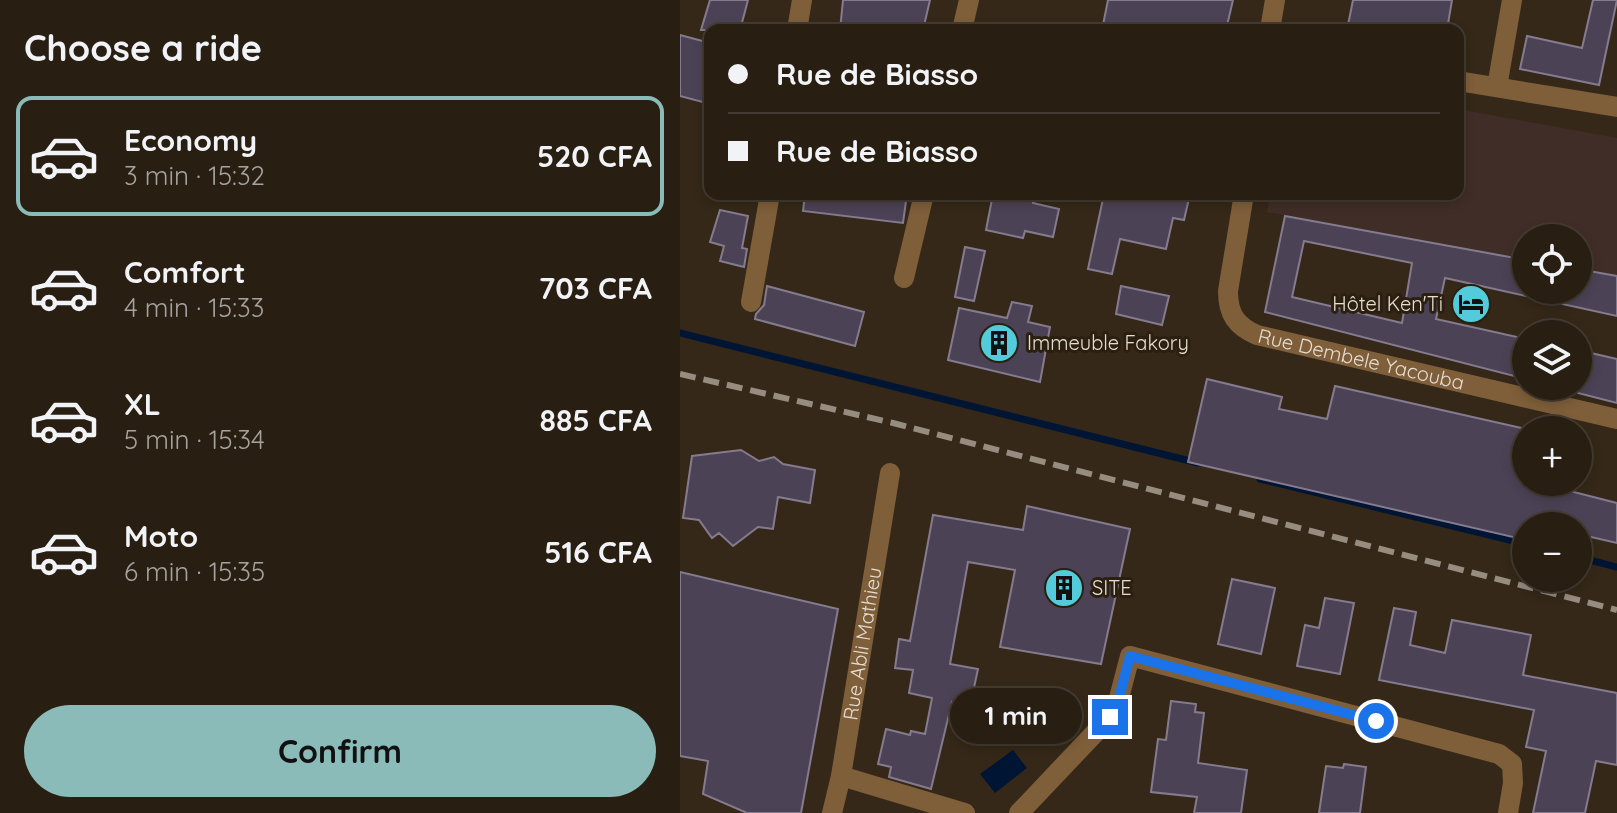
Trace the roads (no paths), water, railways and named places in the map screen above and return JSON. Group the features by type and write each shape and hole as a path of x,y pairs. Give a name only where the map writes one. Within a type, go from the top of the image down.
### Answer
{"street":[{"path":"798,24 802,0"},
{"path":"963,24 969,0"},
{"path":"1271,24 1275,0"},
{"path":"1497,87 1512,0"},
{"path":"1464,82 1617,107"},
{"path":"751,302 769,200"},
{"path":"904,278 923,200"},
{"name":"Rue Dembele Yacouba","path":"1243,200 1228,305 1245,330 1272,339 1617,419"},
{"name":"Rue Abli Mathieu","path":"832,813 841,776 890,473"},
{"path":"1019,813 1110,717 1119,698 1130,656 1499,754 1512,764 1513,783 1508,813"},
{"path":"841,776 965,813"}],"water":[{"path":"1013,750 1027,768 995,793 980,774"}],"waterway":[{"path":"680,333 1198,463"},
{"path":"1260,479 1512,541"},
{"path":"1592,561 1617,567"}],"railway":[{"path":"680,374 893,423 1617,610"}],"place":[{"name":"Hôtel Ken'Ti","path":"1471,304"},
{"name":"Immeuble Fakory","path":"999,343"},
{"name":"SITE","path":"1064,588"}]}
